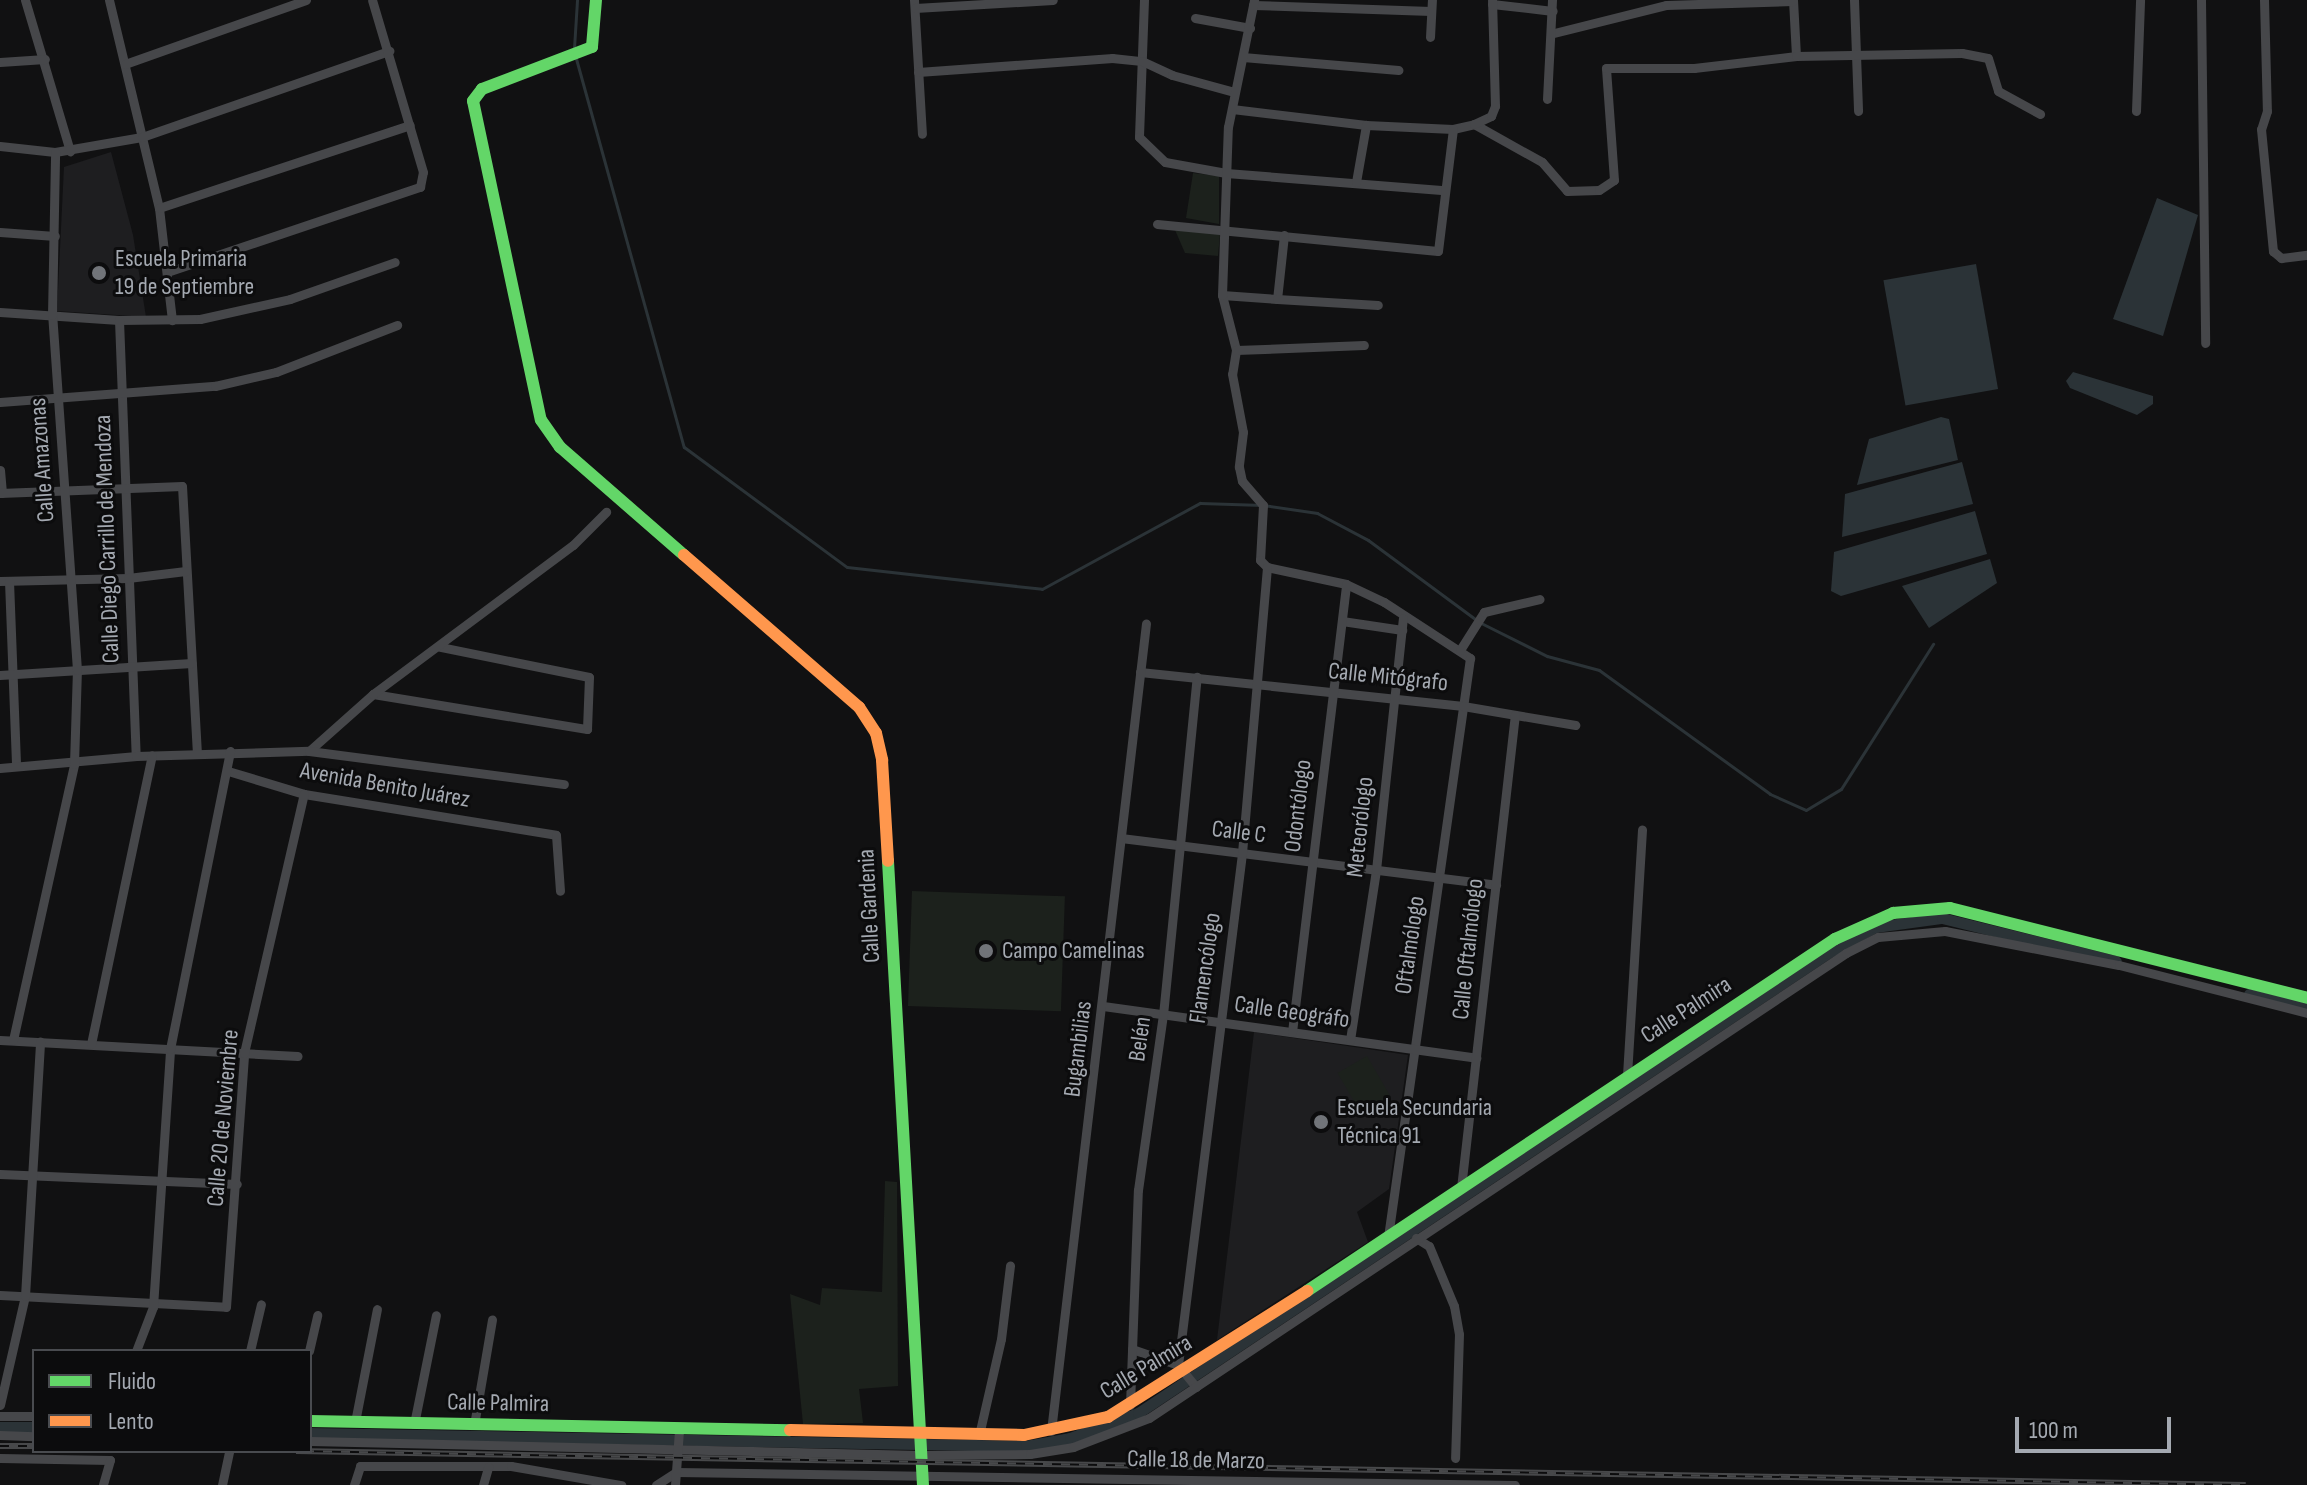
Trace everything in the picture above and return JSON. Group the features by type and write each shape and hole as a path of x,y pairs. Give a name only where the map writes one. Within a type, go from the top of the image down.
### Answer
{"street":[{"path":"25,0 70,151"},
{"path":"109,0 159,208 170,271 172,320"},
{"path":"125,64 306,0"},
{"path":"170,271 420,187 423,172 372,0"},
{"name":"Calle Gardenia","path":"596,0 592,47 482,89 473,101 541,420 560,447 609,492 859,707 876,733 882,760 923,1480"},
{"path":"922,134 914,4 1053,0"},
{"path":"1144,0 1139,137 1165,162 1226,173 1444,190"},
{"path":"1554,33 1666,5 1793,0 1796,56"},
{"path":"1854,0 1858,111"},
{"path":"2136,111 2140,0"},
{"path":"2201,0 2205,343"},
{"path":"2264,0 2267,111 2261,129 2273,251 2281,258 2307,255"},
{"path":"1232,109 1366,125 1453,129 1474,124 1491,116 1495,106 1492,2 1553,6 1554,33 1547,99"},
{"path":"1254,3 1431,5 1430,37"},
{"name":"Flamencólogo","path":"1187,1377 1217,1022 1242,853 1260,684 1267,567 1259,548 1263,505 1242,481 1239,467 1243,432 1232,374 1236,350 1222,295 1226,173 1232,109 1254,3"},
{"path":"1195,18 1250,28"},
{"path":"0,146 55,152 142,137 389,51"},
{"path":"1474,124 1542,162 1560,189 1599,190 1614,180 1606,68 1694,68 1796,56 1962,53 1988,58 1998,91 2040,114"},
{"path":"1243,57 1398,70"},
{"path":"0,62 45,59"},
{"path":"918,72 978,70 1043,59 1142,61 1172,75 1234,92"},
{"path":"159,208 410,125"},
{"path":"1356,182 1366,125"},
{"path":"1157,224 1438,251 1453,129"},
{"name":"Calle Amazonas","path":"13,1040 74,764 77,670 52,315 55,152"},
{"path":"0,232 55,236"},
{"path":"1277,299 1284,235"},
{"path":"0,312 119,320 172,320 265,306 395,262"},
{"path":"1222,295 1378,305"},
{"name":"Calle Diego Carrillo de Mendoza","path":"119,320 136,756"},
{"path":"0,402 215,386 276,372 397,325"},
{"path":"1236,350 1364,345"},
{"path":"0,470 1,493 182,486 197,753"},
{"path":"309,751 373,694 573,545 606,512"},
{"path":"1267,567 1346,584 1384,602 1403,618 1460,650 1477,620 1491,608 1540,599"},
{"path":"16,766 14,674 4,581 128,578 186,571"},
{"name":"Odontólogo","path":"1292,1032 1346,584"},
{"name":"Meteorólogo","path":"1350,1040 1376,870 1403,618"},
{"path":"1342,621 1402,630"},
{"name":"Bugambilias","path":"1051,1431 1146,624"},
{"path":"373,694 587,729 589,677 440,647"},
{"name":"Oftalmólogo","path":"1388,1237 1470,658 1460,650"},
{"path":"0,675 192,663"},
{"name":"Calle Mitógrafo","path":"1140,672 1463,706 1575,725"},
{"name":"Belén","path":"1129,1408 1138,1190 1163,1015 1197,677"},
{"name":"Calle Oftalmólogo","path":"1461,1188 1515,715"},
{"path":"137,1349 153,1307 170,1049 230,751"},
{"name":"Avenida Benito Juárez","path":"0,768 152,755 309,751 564,784"},
{"path":"91,1044 152,755"},
{"name":"Avenida Benito Juárez","path":"228,771 304,794 556,835 560,891"},
{"name":"Calle 20 de Noviembre","path":"153,1307 226,1307 244,1053 304,794"},
{"path":"1627,1075 1642,829"},
{"name":"Calle C","path":"1121,838 1496,885"},
{"name":"Calle Palmira","path":"312,1421 979,1435 1051,1431 1129,1408 1187,1377 1349,1274 1388,1237 1835,939 1893,913 1950,908 2307,998"},
{"path":"312,1441 920,1454 1030,1454 1073,1447 1149,1418 1187,1377 1349,1274 1416,1238 1846,953 1878,937 1945,931 2119,965 2307,1013"},
{"name":"Calle Geográfo","path":"1103,1006 1476,1058"},
{"path":"0,1040 298,1056"},
{"path":"0,1405 25,1296 40,1041"},
{"path":"0,1174 237,1184"},
{"path":"1416,1238 1429,1246 1454,1306 1459,1334 1455,1458"},
{"path":"979,1435 1001,1339 1010,1266"},
{"path":"0,1295 153,1307"},
{"path":"250,1349 261,1304"},
{"path":"352,1441 377,1309"},
{"path":"309,1349 317,1315"},
{"path":"414,1424 436,1315"},
{"path":"484,1443 492,1320"},
{"path":"1132,1349 1187,1377"},
{"path":"0,1416 32,1416"},
{"path":"675,1485 680,1430"},
{"path":"0,1435 32,1436"},
{"path":"222,1485 229,1453"},
{"path":"0,1458 110,1460 103,1485"},
{"path":"354,1485 360,1466 488,1467 554,1472 621,1485"},
{"path":"483,1485 488,1467"},
{"path":"553,1485 554,1472"},
{"path":"656,1485 676,1472"},
{"name":"Calle 18 de Marzo","path":"676,1472 793,1480 1515,1485"}],"shaded area":[{"name":"Escuela Primaria 19 de Septiembre","path":"111,152 133,235 146,317 57,311 64,167"},
{"path":"1193,173 1219,176 1219,224 1186,218"},
{"path":"2157,198 2198,215 2163,336 2113,319"},
{"path":"1175,230 1220,234 1218,256 1185,253"},
{"path":"1976,264 1998,389 1905,405 1883,280"},
{"path":"2073,372 2153,396 2153,404 2137,415 2070,388 2066,381"},
{"path":"1941,417 1949,419 1958,460 1857,485 1869,439"},
{"path":"1962,462 1973,504 1842,537 1845,494"},
{"path":"1975,511 1987,554 1841,596 1831,591 1834,552"},
{"path":"1990,559 1997,583 1929,628 1902,586"},
{"name":"Campo Camelinas","path":"912,891 1065,896 1061,1011 908,1006"},
{"name":"Escuela Secundaria Técnica 91","path":"1254,1032 1408,1055 1389,1189 1357,1212 1368,1242 1217,1340"},
{"path":"1367,1056 1391,1098 1362,1115 1338,1073"},
{"path":"885,1181 897,1182 898,1386 859,1389 863,1423 803,1424 790,1294 820,1305 822,1288 882,1292"}],"waterway":[{"path":"574,48 577,0"},
{"path":"575,55 684,447 847,567 1042,589 1200,503 1263,505 1317,513 1368,540 1475,619"},
{"path":"1481,623 1547,656 1599,670 1770,794 1806,810 1841,789 1933,644"},
{"path":"312,1433 1026,1446 1070,1438 1138,1413 1828,953 1875,927 1942,918 2116,961"},
{"path":"2249,994 2307,1008"},
{"path":"0,1427 32,1427"}],"railway":[{"path":"0,1446 32,1446"},
{"path":"312,1451 2246,1485"}],"traffic: fast":[{"path":"596,0 592,47 482,89 473,101 541,420 560,447 684,555"},
{"path":"888,861 923,1485"},
{"path":"1307,1291 1835,939 1893,913 1950,908 2307,998"},
{"path":"312,1421 790,1430"}],"traffic: slow":[{"path":"684,555 859,707 876,733 882,760 888,861"},
{"path":"790,1430 1024,1435 1108,1417 1307,1291"}],"place":[{"name":"Escuela Primaria 19 de Septiembre","path":"99,273"},
{"name":"Campo Camelinas","path":"986,951"},
{"name":"Escuela Secundaria Técnica 91","path":"1321,1122"}]}
